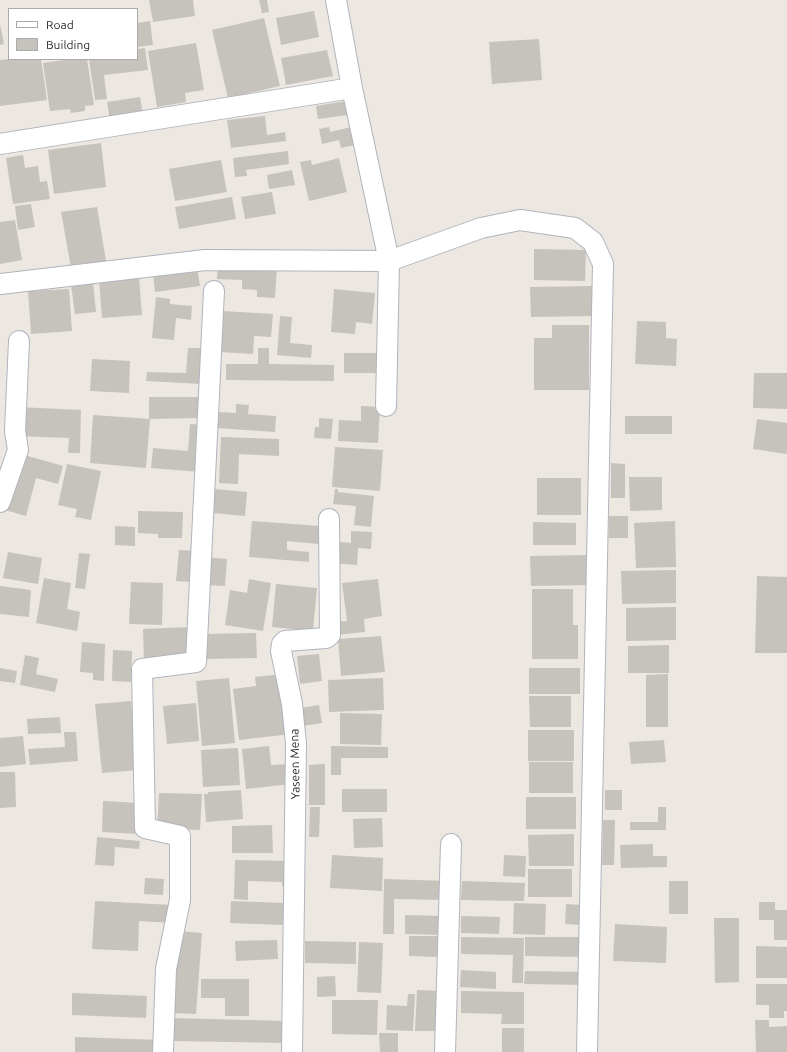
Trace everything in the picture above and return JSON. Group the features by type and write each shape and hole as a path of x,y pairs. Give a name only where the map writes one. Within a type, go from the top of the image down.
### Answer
{"street":[{"path":"336,0 352,88 389,261 386,406"},
{"path":"0,144 352,88"},
{"path":"0,284 205,260 389,261 481,228 520,220 575,228 593,242 603,264 587,1052"},
{"path":"163,1052 166,969 180,900 180,836 145,828 142,669 196,662 214,291"},
{"path":"0,502 18,450 7,431 19,340"},
{"name":"Yaseen Mena","path":"292,1052 296,744 292,704 281,651 282,644 285,641 326,638 330,635 329,519"},
{"path":"445,1052 451,844"}],"building":[{"path":"149,0 193,0 195,16 153,22"},
{"path":"259,0 267,0 269,12 262,13"},
{"path":"314,11 319,37 281,45 276,18"},
{"path":"264,18 280,86 228,98 212,30"},
{"path":"150,21 153,45 138,47 138,23"},
{"path":"0,24 4,44 0,45"},
{"path":"539,39 542,80 492,84 489,42"},
{"path":"196,43 204,90 185,93 186,102 157,107 148,51"},
{"path":"145,48 148,70 104,75 107,99 95,100 89,60 138,60 138,49"},
{"path":"327,50 333,76 286,85 281,58"},
{"path":"0,60 41,60 47,100 0,106"},
{"path":"64,60 87,60 94,105 85,106 85,111 71,113 70,109 50,111 43,63"},
{"path":"140,97 143,115 110,120 107,102"},
{"path":"346,101 348,115 318,119 316,106"},
{"path":"265,116 267,135 285,132 286,141 231,148 227,120"},
{"path":"329,127 330,132 351,127 355,145 341,148 339,140 322,144 319,129"},
{"path":"101,143 106,187 54,194 48,150"},
{"path":"288,151 289,164 246,170 247,176 235,177 233,158"},
{"path":"23,155 25,168 38,166 40,182 47,181 50,199 13,204 6,158"},
{"path":"339,158 347,192 309,201 300,162 311,160 312,165"},
{"path":"221,160 227,192 175,201 169,169"},
{"path":"292,170 295,185 269,189 267,175"},
{"path":"272,192 276,214 245,219 241,197"},
{"path":"232,197 236,219 179,229 175,207"},
{"path":"31,204 35,227 18,230 15,206"},
{"path":"97,207 107,267 72,273 61,212"},
{"path":"15,220 22,260 0,264 0,222"},
{"path":"534,249 586,250 585,281 534,280"},
{"path":"218,263 277,266 275,298 257,297 257,290 242,289 242,280 217,279"},
{"path":"197,267 200,286 155,292 153,273"},
{"path":"139,277 142,315 102,318 99,280"},
{"path":"93,282 96,312 75,314 71,285"},
{"path":"593,286 594,316 531,317 530,287"},
{"path":"69,289 72,331 31,334 28,291"},
{"path":"334,289 375,293 372,324 356,322 355,334 331,332"},
{"path":"156,297 170,299 170,304 192,306 191,320 176,318 174,340 152,338"},
{"path":"222,311 273,314 271,337 254,336 253,354 219,352"},
{"path":"280,316 292,317 290,343 312,345 311,358 277,355"},
{"path":"637,321 666,322 666,338 677,339 676,366 635,364"},
{"path":"552,325 589,325 589,390 534,390 534,338 552,338"},
{"path":"188,348 205,348 202,384 146,381 147,372 186,373"},
{"path":"258,348 269,348 269,364 334,365 334,381 226,380 226,364 258,364"},
{"path":"344,353 377,353 377,373 344,373"},
{"path":"92,359 130,361 129,393 90,391"},
{"path":"754,373 787,373 787,409 753,408"},
{"path":"149,397 199,397 199,418 149,419"},
{"path":"236,404 249,405 248,414 276,416 275,432 216,428 217,412 236,413"},
{"path":"361,406 380,407 378,443 338,441 339,420 361,421"},
{"path":"18,407 81,410 80,453 68,453 69,438 17,436"},
{"path":"93,415 150,419 146,468 90,463"},
{"path":"625,416 672,416 672,434 625,434"},
{"path":"319,418 333,419 331,439 314,438 315,427 319,427"},
{"path":"757,419 787,423 787,454 753,449"},
{"path":"190,424 205,425 201,472 151,468 153,448 188,451"},
{"path":"221,437 279,439 279,456 239,454 238,484 219,483"},
{"path":"335,447 383,450 380,491 332,487"},
{"path":"21,454 63,466 58,484 36,478 26,516 5,510"},
{"path":"611,463 625,464 625,498 611,498"},
{"path":"67,464 101,471 91,520 75,517 77,509 58,505"},
{"path":"629,477 662,477 662,510 630,511"},
{"path":"537,478 581,478 581,515 537,515"},
{"path":"215,489 247,492 245,516 213,513"},
{"path":"335,489 338,489 338,492 374,496 371,527 354,525 356,506 333,504"},
{"path":"138,511 183,512 182,538 158,538 158,534 138,533"},
{"path":"609,516 628,516 628,538 609,538"},
{"path":"252,521 320,526 319,544 287,541 287,550 309,552 309,562 249,557"},
{"path":"675,521 676,567 636,568 634,523"},
{"path":"533,522 576,523 576,545 533,545"},
{"path":"115,526 135,527 135,546 115,545"},
{"path":"351,531 372,532 371,549 358,548 357,565 331,563 332,541 351,543"},
{"path":"179,550 195,551 192,582 176,581"},
{"path":"8,552 42,558 38,584 3,578"},
{"path":"79,553 90,554 85,589 75,588"},
{"path":"587,555 588,585 531,586 530,556"},
{"path":"206,557 227,559 225,586 204,585"},
{"path":"676,570 676,603 622,604 621,571"},
{"path":"757,576 787,577 787,653 755,653"},
{"path":"44,578 71,583 67,609 80,612 77,631 36,623"},
{"path":"249,579 271,583 263,631 225,625 230,590 247,593"},
{"path":"378,579 382,616 364,619 365,632 336,635 334,622 347,621 342,583"},
{"path":"131,582 163,583 162,625 129,624"},
{"path":"276,584 317,588 313,631 272,627"},
{"path":"0,586 31,590 29,617 0,614"},
{"path":"532,589 573,589 573,625 578,625 578,659 532,659"},
{"path":"676,607 676,640 626,641 626,608"},
{"path":"190,627 191,661 144,662 143,629"},
{"path":"256,633 257,658 204,659 204,634"},
{"path":"381,636 385,672 341,676 338,639"},
{"path":"82,642 105,644 104,681 93,680 93,673 80,672"},
{"path":"669,645 669,673 628,673 628,646"},
{"path":"113,650 132,651 131,682 112,681"},
{"path":"319,654 322,681 300,684 297,656"},
{"path":"25,655 39,658 36,674 58,679 55,692 20,685"},
{"path":"0,668 17,671 15,683 0,681"},
{"path":"529,668 580,668 580,694 529,694"},
{"path":"283,674 291,734 239,740 233,689 256,686 255,677"},
{"path":"668,674 668,727 646,727 646,675"},
{"path":"229,678 235,743 202,746 196,681"},
{"path":"383,678 384,710 329,712 328,680"},
{"path":"529,696 571,696 571,727 530,727"},
{"path":"131,701 138,770 102,773 95,704"},
{"path":"196,703 199,741 167,744 163,706"},
{"path":"319,705 322,723 303,726 300,708"},
{"path":"340,713 382,714 381,745 340,744"},
{"path":"60,717 61,733 28,734 27,719"},
{"path":"528,730 574,730 574,761 528,761"},
{"path":"64,732 76,732 78,761 30,765 28,749 65,747"},
{"path":"23,736 26,764 0,767 0,738"},
{"path":"664,740 666,762 631,764 629,742"},
{"path":"269,746 271,765 289,764 292,784 246,789 242,749"},
{"path":"331,746 388,747 388,758 341,758 341,775 331,775"},
{"path":"238,748 240,785 203,787 201,750"},
{"path":"529,762 573,762 573,793 529,793"},
{"path":"325,764 325,805 309,805 309,765"},
{"path":"0,772 15,772 16,807 0,808"},
{"path":"342,789 387,789 387,812 342,812"},
{"path":"241,790 243,819 206,822 204,794 208,794 208,792"},
{"path":"605,790 622,790 622,810 605,810"},
{"path":"159,793 202,794 200,830 157,828"},
{"path":"526,797 576,797 576,829 526,829"},
{"path":"103,801 140,803 138,834 102,832"},
{"path":"310,807 320,807 319,837 309,837"},
{"path":"658,807 666,807 666,830 630,830 630,822 658,822"},
{"path":"382,818 383,847 354,848 353,819"},
{"path":"603,820 615,820 614,865 602,865"},
{"path":"272,825 273,853 232,853 232,826"},
{"path":"574,834 574,866 529,866 528,835"},
{"path":"97,837 140,841 139,849 115,847 114,866 95,865"},
{"path":"653,844 653,856 667,856 667,867 621,868 620,845"},
{"path":"332,855 383,858 382,891 330,888"},
{"path":"504,855 526,856 525,877 503,876"},
{"path":"235,860 293,861 293,886 282,886 282,882 248,881 248,900 234,899"},
{"path":"528,869 572,869 572,897 528,897"},
{"path":"145,878 164,879 163,895 144,894"},
{"path":"384,879 448,881 448,900 394,899 394,934 383,934"},
{"path":"462,881 525,883 524,901 461,900"},
{"path":"669,881 688,881 688,914 669,914"},
{"path":"95,901 173,905 172,923 139,921 138,951 92,949"},
{"path":"231,901 285,903 284,925 230,923"},
{"path":"759,902 775,902 775,910 787,910 787,940 774,940 774,920 759,920"},
{"path":"514,903 546,904 545,935 513,934"},
{"path":"566,904 582,905 581,925 565,924"},
{"path":"405,915 443,916 443,935 405,934"},
{"path":"461,916 500,917 499,934 461,933"},
{"path":"714,918 739,918 739,982 715,983"},
{"path":"615,924 667,927 666,963 613,961"},
{"path":"178,931 202,933 196,1014 171,1013"},
{"path":"409,936 440,936 439,957 409,956"},
{"path":"461,937 524,938 523,983 512,983 513,955 461,954"},
{"path":"525,937 588,937 588,957 525,956"},
{"path":"277,940 278,959 236,961 235,941"},
{"path":"305,941 356,942 356,964 305,963"},
{"path":"359,942 383,943 381,993 357,992"},
{"path":"756,946 787,947 787,978 756,978"},
{"path":"461,970 496,972 496,989 460,987"},
{"path":"525,971 586,972 586,985 524,984"},
{"path":"335,976 336,996 317,997 317,977"},
{"path":"201,979 249,979 249,1016 225,1016 225,998 201,998"},
{"path":"756,984 787,984 787,1011 784,1011 784,1018 769,1018 769,1005 756,1005"},
{"path":"417,990 441,991 440,1031 415,1031"},
{"path":"461,991 524,992 524,1024 501,1024 502,1014 461,1013"},
{"path":"72,993 147,996 146,1018 72,1015"},
{"path":"408,994 415,994 413,1031 386,1030 387,1005 407,1006"},
{"path":"332,1000 378,1000 377,1035 332,1034"},
{"path":"172,1018 286,1021 286,1043 172,1041"},
{"path":"755,1020 769,1020 769,1027 787,1026 787,1052 756,1052"},
{"path":"502,1028 524,1028 524,1052 502,1052"},
{"path":"379,1033 398,1033 398,1052 380,1052"},
{"path":"75,1037 160,1040 160,1052 75,1052"}]}
